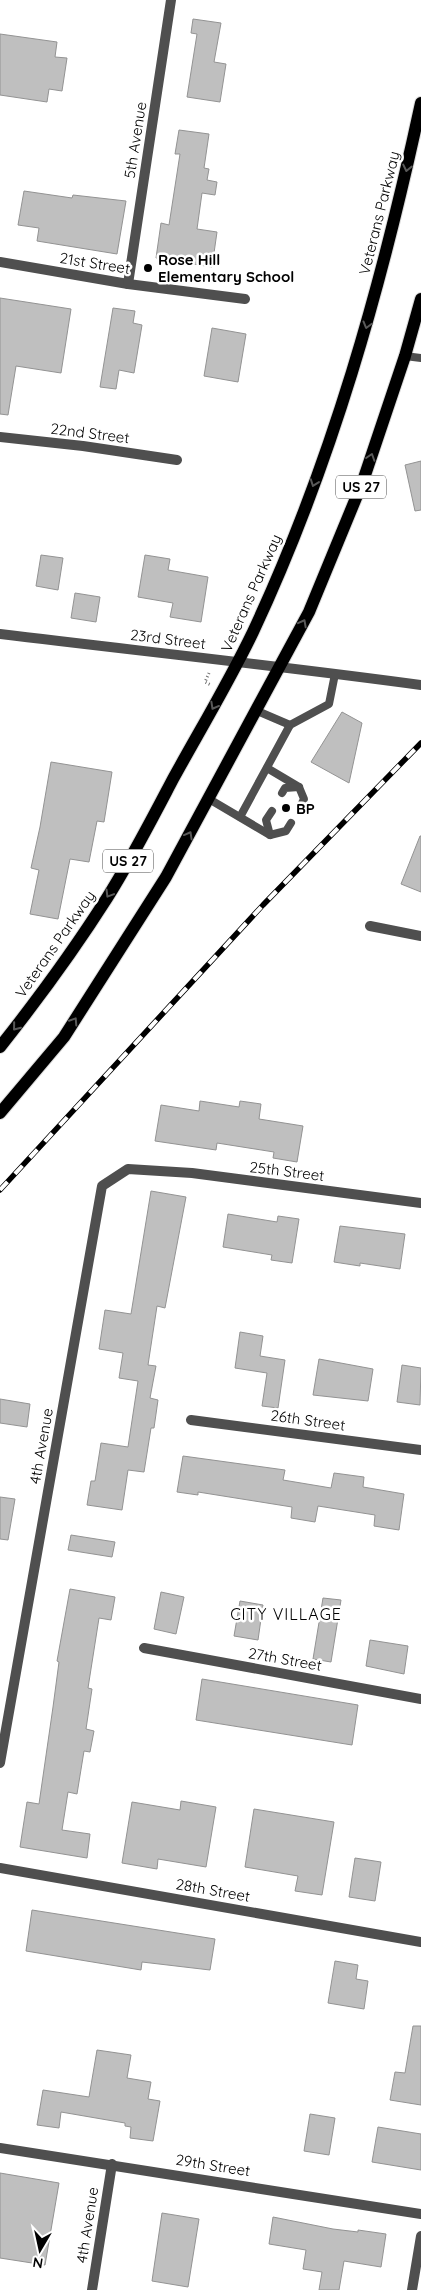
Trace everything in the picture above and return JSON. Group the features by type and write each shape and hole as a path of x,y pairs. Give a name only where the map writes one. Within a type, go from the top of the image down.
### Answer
{"main road":[{"name":"Veterans Parkway","path":"0,1047 42,995 108,897 237,664 295,535 338,418 362,343 397,214 421,103"},
{"name":"US 27","path":"0,1113 64,1037 166,878 309,612 363,481 405,356 421,299"}],"street":[{"name":"5th Avenue","path":"128,284 171,0"},
{"name":"21st Street","path":"0,262 128,284 244,299"},
{"name":"22nd Street","path":"0,437 83,446 177,460"},
{"name":"23rd Street","path":"0,634 237,664 280,666 421,685"},
{"path":"370,926 421,936"},
{"name":"4th Avenue","path":"0,1763 102,1186 128,1169 149,1170"},
{"name":"25th Street","path":"149,1170 192,1173 421,1203"},
{"name":"26th Street","path":"191,1420 421,1450"},
{"name":"27th Street","path":"144,1648 421,1699"},
{"name":"28th Street","path":"0,1868 421,1942"},
{"name":"29th Street","path":"0,2148 112,2164 421,2214"},
{"name":"4th Avenue","path":"92,2290 112,2164"},
{"path":"412,2290 421,2236"}],"lane":[{"path":"405,356 421,358"},
{"path":"240,818 290,726 329,704 335,674"},
{"path":"255,710 290,726"},
{"path":"268,768 299,787 304,799 300,805"},
{"path":"282,793 285,788 299,787"},
{"path":"208,799 270,835 286,831 291,822"},
{"path":"270,835 266,820 272,811"}],"path":[{"path":"209,673 204,682 211,685"}],"building":[{"path":"193,19 221,23 214,62 226,64 220,102 187,97 197,34 191,33"},
{"path":"0,34 57,42 55,57 67,58 62,91 49,89 47,102 0,95"},
{"path":"179,130 209,134 204,168 209,169 207,180 217,182 215,195 202,193 197,229 217,232 212,267 156,258 161,223 169,225 180,154 175,154"},
{"path":"24,191 72,198 73,195 126,201 117,254 37,241 39,228 18,225"},
{"path":"0,298 71,309 61,373 16,366 8,415 0,414"},
{"path":"113,308 135,311 133,323 142,325 134,373 119,370 116,389 100,387"},
{"path":"212,328 246,334 238,382 204,376"},
{"path":"421,461 421,510 415,511 405,465"},
{"path":"41,555 63,558 58,590 36,586"},
{"path":"145,555 170,559 168,570 208,577 201,622 170,617 173,603 138,597"},
{"path":"75,593 100,597 96,622 71,618"},
{"path":"342,712 362,723 349,783 311,762"},
{"path":"51,762 112,772 104,822 97,821 89,862 70,859 58,919 30,914 39,870 31,868"},
{"path":"421,836 421,892 401,884"},
{"path":"200,1101 239,1107 240,1101 261,1104 259,1119 303,1126 297,1162 273,1158 274,1152 217,1143 216,1150 155,1141 161,1105 199,1111"},
{"path":"151,1191 186,1197 165,1308 157,1306 148,1365 156,1366 150,1398 158,1400 154,1428 151,1428 144,1472 128,1470 122,1510 87,1505 91,1481 95,1481 101,1443 128,1447 138,1381 119,1378 123,1353 99,1349 105,1310 131,1314"},
{"path":"228,1214 277,1222 278,1216 299,1219 292,1263 271,1260 272,1255 223,1247"},
{"path":"340,1226 405,1234 400,1269 360,1263 360,1266 334,1262"},
{"path":"240,1332 263,1336 260,1356 285,1360 278,1408 262,1406 267,1373 235,1368"},
{"path":"319,1359 373,1369 368,1401 313,1395"},
{"path":"402,1365 421,1368 420,1405 397,1402"},
{"path":"0,1399 30,1404 27,1427 0,1423"},
{"path":"183,1456 285,1470 283,1480 331,1488 334,1473 364,1477 363,1487 404,1494 399,1530 374,1526 375,1515 318,1506 315,1522 291,1518 292,1507 198,1492 198,1495 177,1492"},
{"path":"0,1497 15,1499 8,1540 0,1539"},
{"path":"71,1535 115,1542 112,1557 68,1550"},
{"path":"70,1589 115,1597 111,1620 99,1618 88,1688 92,1689 86,1729 94,1731 90,1752 84,1751 77,1794 68,1792 62,1830 90,1834 87,1858 20,1847 27,1802 39,1804 59,1662 57,1661"},
{"path":"161,1592 184,1597 176,1634 154,1629"},
{"path":"323,1598 341,1600 331,1662 313,1659"},
{"path":"240,1601 263,1605 258,1640 234,1636"},
{"path":"370,1640 408,1646 404,1674 366,1666"},
{"path":"202,1679 358,1705 352,1745 196,1720"},
{"path":"181,1801 216,1807 206,1867 158,1859 157,1869 122,1863 132,1802 180,1810"},
{"path":"254,1809 334,1822 322,1895 295,1891 298,1876 245,1867"},
{"path":"355,1858 381,1862 375,1901 349,1897"},
{"path":"32,1910 215,1939 210,1970 142,1962 141,1970 26,1951"},
{"path":"335,1961 358,1965 356,1979 368,1981 364,2009 328,2003"},
{"path":"413,2026 421,2026 421,2105 390,2100 395,2072 405,2073"},
{"path":"97,2050 131,2055 127,2078 151,2082 148,2099 160,2101 153,2141 130,2138 131,2127 125,2126 125,2123 61,2112 59,2128 37,2125 43,2090 89,2097"},
{"path":"310,2114 335,2118 329,2155 304,2151"},
{"path":"378,2127 421,2134 421,2170 372,2162"},
{"path":"0,2173 59,2183 45,2265 0,2258"},
{"path":"162,2213 199,2219 188,2287 152,2281"},
{"path":"273,2217 333,2229 386,2234 381,2267 344,2261 339,2290 319,2290 322,2272 303,2269 306,2250 269,2244"}],"railway":[{"path":"0,1190 263,905 421,743"}],"place":[{"name":"Rose Hill Elementary School","path":"148,268"},
{"name":"BP","path":"286,808"}],"district":[{"name":"CITY VILLAGE","path":"286,1614"}]}
